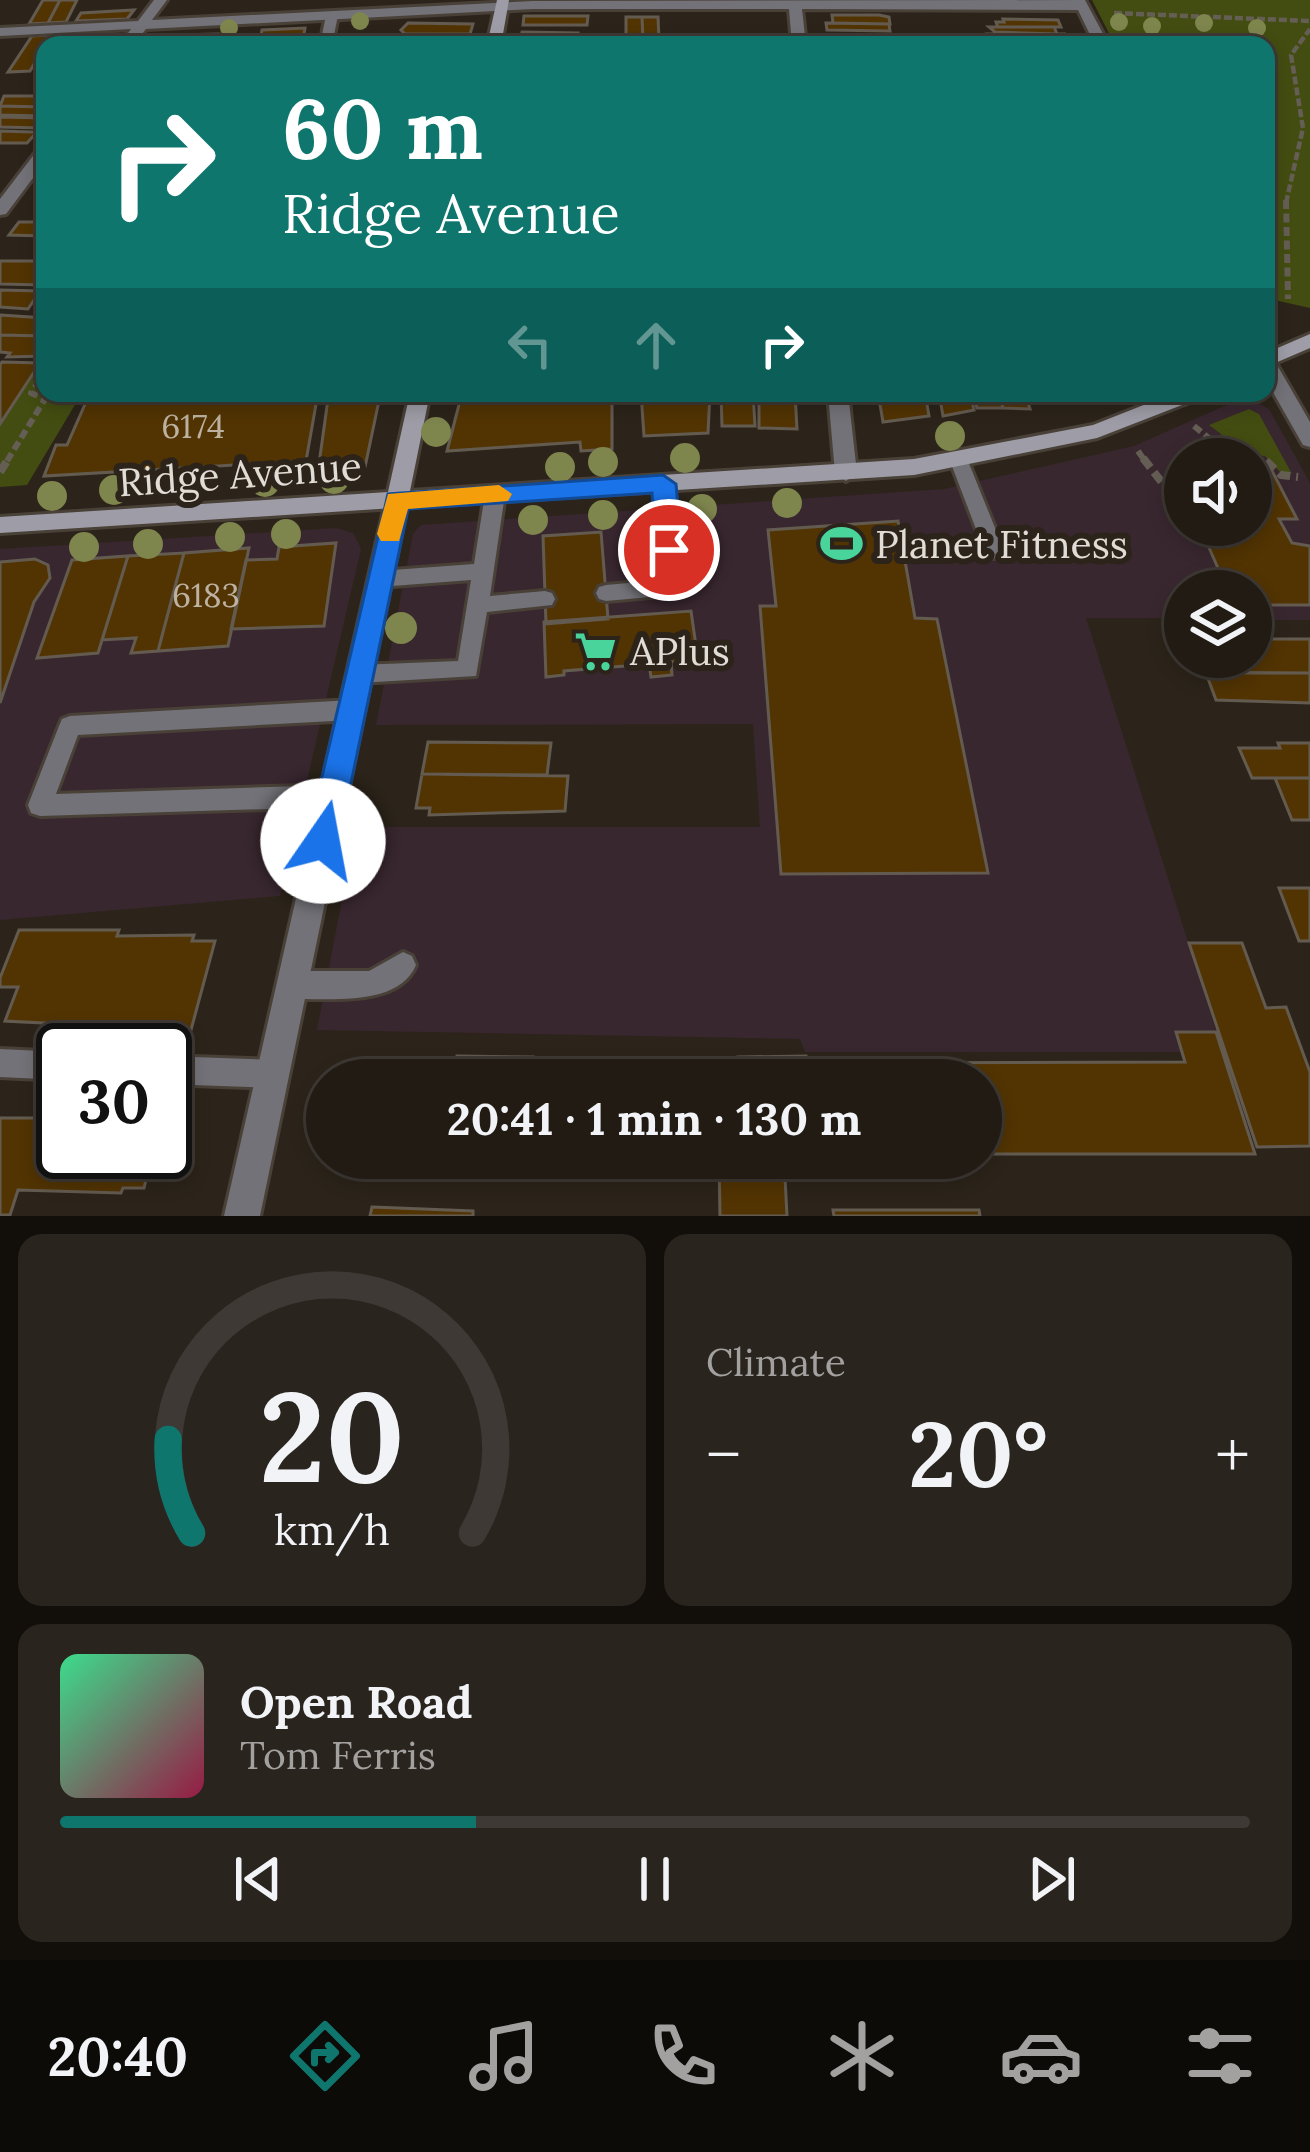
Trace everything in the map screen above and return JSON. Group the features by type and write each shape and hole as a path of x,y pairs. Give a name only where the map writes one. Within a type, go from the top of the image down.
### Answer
{"main road":[{"path":"496,36 502,3"},
{"path":"1275,358 1310,340"},
{"path":"397,501 418,402"},
{"name":"Ridge Avenue","path":"0,525 959,461 1097,431 1170,402"}],"street":[{"path":"134,36 161,0"},
{"path":"0,32 502,3 1080,3 1097,36"},
{"path":"795,3 799,36"},
{"path":"0,210 36,163"},
{"path":"1275,378 1310,440"},
{"path":"839,402 846,472"},
{"path":"242,1216 397,501"}],"lane":[{"path":"328,36 332,15"},
{"path":"959,461 994,550"},
{"path":"606,593 672,587 663,484"},
{"path":"359,674 468,670 495,494"},
{"path":"380,579 483,571"},
{"path":"478,604 545,598"},
{"path":"333,796 40,805 70,726 352,710"},
{"path":"292,985 372,984 404,965"},
{"path":"0,1063 36,1065"},
{"path":"192,1071 273,1075"}],"path":[{"path":"1121,13 1310,29"},
{"path":"1288,299 1286,195 1302,135 1292,61 1300,36 1310,29"},
{"path":"0,472 43,402"},
{"path":"1194,426 1209,438"},
{"path":"1138,452 1164,485"},
{"path":"1272,467 1281,475 1298,477"}],"shaded area":[{"path":"1233,402 1257,402 1269,409 1310,483 1310,620 1272,620 1272,570 1164,570 1164,618 1086,618 1216,1031 1174,1030 1181,1052 805,1052 800,1039 317,1030 356,827 760,827 753,724 376,725 413,534 421,525 944,489 1134,446"},
{"path":"336,528 353,533 361,549 280,896 0,920 0,549"}],"green space":[{"path":"1092,0 1310,0 1310,308 1275,300 1275,36 1110,36"},
{"path":"36,370 36,402 77,402 27,485 0,487 0,424"},
{"path":"1249,409 1259,414 1292,474 1280,472 1272,463 1272,438 1223,438 1209,425"}],"building":[{"path":"43,0 60,0 48,23 29,24"},
{"path":"60,0 77,0 66,22 48,23"},
{"path":"134,10 127,19 76,21 81,13"},
{"path":"832,15 879,15 889,17 890,24 833,23"},
{"path":"524,16 588,16 587,25 523,25"},
{"path":"626,17 642,17 643,36 626,36"},
{"path":"642,17 658,17 659,36 643,36"},
{"path":"1058,20 1061,27 998,27 996,22"},
{"path":"408,23 473,24 470,34 405,34 401,30"},
{"path":"826,23 889,24 890,31 827,30"},
{"path":"989,27 1054,27 1057,34 995,32"},
{"path":"305,28 304,36 261,36 262,30"},
{"path":"522,32 578,33 578,36 521,36"},
{"path":"403,33 458,34 458,36"},
{"path":"987,34 1066,36 988,36"},
{"path":"51,35 36,36 36,61 30,71 8,72 32,36"},
{"path":"4,96 36,96 36,107 0,106"},
{"path":"0,106 36,107 36,116 0,115"},
{"path":"0,117 36,118 36,128 0,127"},
{"path":"0,131 36,132 27,143 0,143"},
{"path":"19,222 36,222 36,236 9,235"},
{"path":"0,261 36,261 36,285 0,284"},
{"path":"0,290 36,291 28,309 0,307"},
{"path":"0,315 36,317 36,336 0,335"},
{"path":"0,335 36,336 36,356 7,357 10,353 0,352"},
{"path":"36,363 0,424 0,365"},
{"path":"86,402 316,402 306,461 44,476 56,445 67,445"},
{"path":"328,402 379,402 365,467 318,471"},
{"path":"460,402 612,402 612,449 581,451 580,442 447,451"},
{"path":"642,402 710,402 708,433 644,436"},
{"path":"721,402 754,402 755,426 722,426"},
{"path":"759,402 796,402 797,429 759,428"},
{"path":"880,402 927,402 929,416 883,422"},
{"path":"941,402 972,402 974,410 943,416"},
{"path":"975,402 1001,402 1003,408 977,408"},
{"path":"1001,402 1028,402 1030,409 1003,408"},
{"path":"1272,471 1297,519 1279,519 1292,543 1310,546 1310,605 1272,605 1272,570 1219,570 1208,546 1272,546"},
{"path":"898,521 915,618 937,619 988,873 781,874 760,606 776,606 768,530"},
{"path":"601,532 608,619 546,624 543,536"},
{"path":"336,543 324,626 231,629 246,560 277,559 279,547"},
{"path":"249,548 228,646 158,651 184,553"},
{"path":"184,553 158,651 131,653 136,638 102,640 128,556"},
{"path":"128,556 98,653 37,658 72,560"},
{"path":"35,559 48,565 50,578 34,602 0,703 0,562"},
{"path":"691,611 698,660 671,662 672,675 651,677 649,664 564,671 564,675 546,677 544,622"},
{"path":"1272,639 1310,639 1310,673 1272,673"},
{"path":"1310,673 1310,703 1216,700 1208,678"},
{"path":"428,742 551,743 547,775 422,774"},
{"path":"1278,743 1310,743 1310,778 1252,778 1239,748 1280,748"},
{"path":"422,774 568,776 565,811 429,815 430,808 416,808"},
{"path":"1275,778 1310,778 1310,820 1292,820"},
{"path":"1279,888 1310,888 1310,941 1299,941"},
{"path":"19,930 119,930 117,936 194,935 192,941 215,941 192,1026 5,1021 18,987 0,987"},
{"path":"1189,943 1242,943 1266,1008 1286,1007 1310,1072 1310,1146 1257,1147"},
{"path":"1176,1032 1216,1032 1255,1154 1002,1154 1002,1062 1185,1062"},
{"path":"457,1056 533,1057 533,1059"},
{"path":"806,1056 806,1059 738,1059"},
{"path":"0,1118 36,1118 36,1179 146,1179 144,1188 123,1188 121,1193 18,1190 10,1215 0,1215"},
{"path":"719,1179 785,1179 787,1216 720,1216"},
{"path":"372,1207 473,1211 473,1216 370,1216"},
{"path":"833,1210 979,1210 980,1216 834,1216"}],"slow traffic":[{"path":"390,534 397,501 499,494"}],"place":[{"name":"Planet Fitness","path":"841,544"},
{"name":"APlus","path":"596,651"}],"route":[{"path":"323,841 397,501 663,484 669,550"}]}
